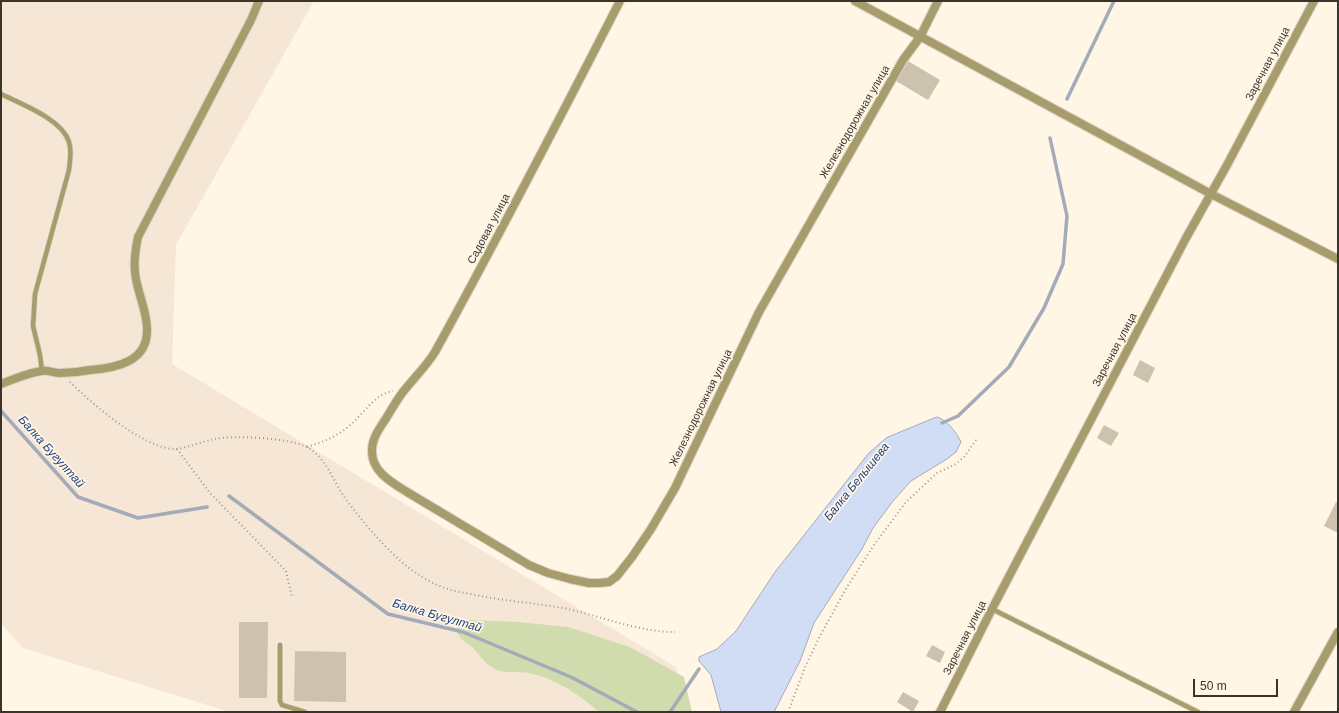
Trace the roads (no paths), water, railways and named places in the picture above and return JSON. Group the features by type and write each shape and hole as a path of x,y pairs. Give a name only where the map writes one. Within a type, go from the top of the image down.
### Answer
{"street":[{"path":"1,384 42,371 61,373 111,368 124,364 135,357 142,350 146,341 148,330 134,263 138,237 251,20 259,1"},
{"name":"Садовая улица","path":"373,461 372,450 374,439 406,388 431,358 471,287 620,1"},
{"path":"855,1 1211,194 1338,259"},
{"name":"Железнодорожная улица","path":"373,461 378,470 387,480 529,565 548,573 589,583 609,582 617,576 651,529 675,488 759,312 903,60 920,36 938,1"},
{"name":"Заречная улица","path":"940,712 1186,238 1314,1"},
{"path":"1294,712 1338,632"}],"lane":[{"path":"1,94 54,122 62,130 69,141 71,155 69,170 35,294 33,326 42,371"},
{"path":"992,610 1198,712"},
{"path":"280,645 280,701 282,705 305,712"}],"water":[{"path":"937,417 944,420 959,438 961,442 956,452 911,481 893,501 873,528 862,549 814,623 800,661 774,712 721,712 711,675 699,661 699,657 717,649 736,631 775,572 868,454 886,438"}],"waterway":[{"name":"Балка Белышева","path":"1067,99 1114,1"},
{"name":"Балка Белышева","path":"942,423 958,416 1009,367 1044,308 1063,264 1067,216 1050,138"},
{"name":"Балка Бугултай","path":"1,411 78,497 138,518 207,507"},
{"name":"Балка Бугултай","path":"229,496 388,614 463,632 571,677 637,712"},
{"name":"Балка Белышева","path":"670,712 699,669"}]}
